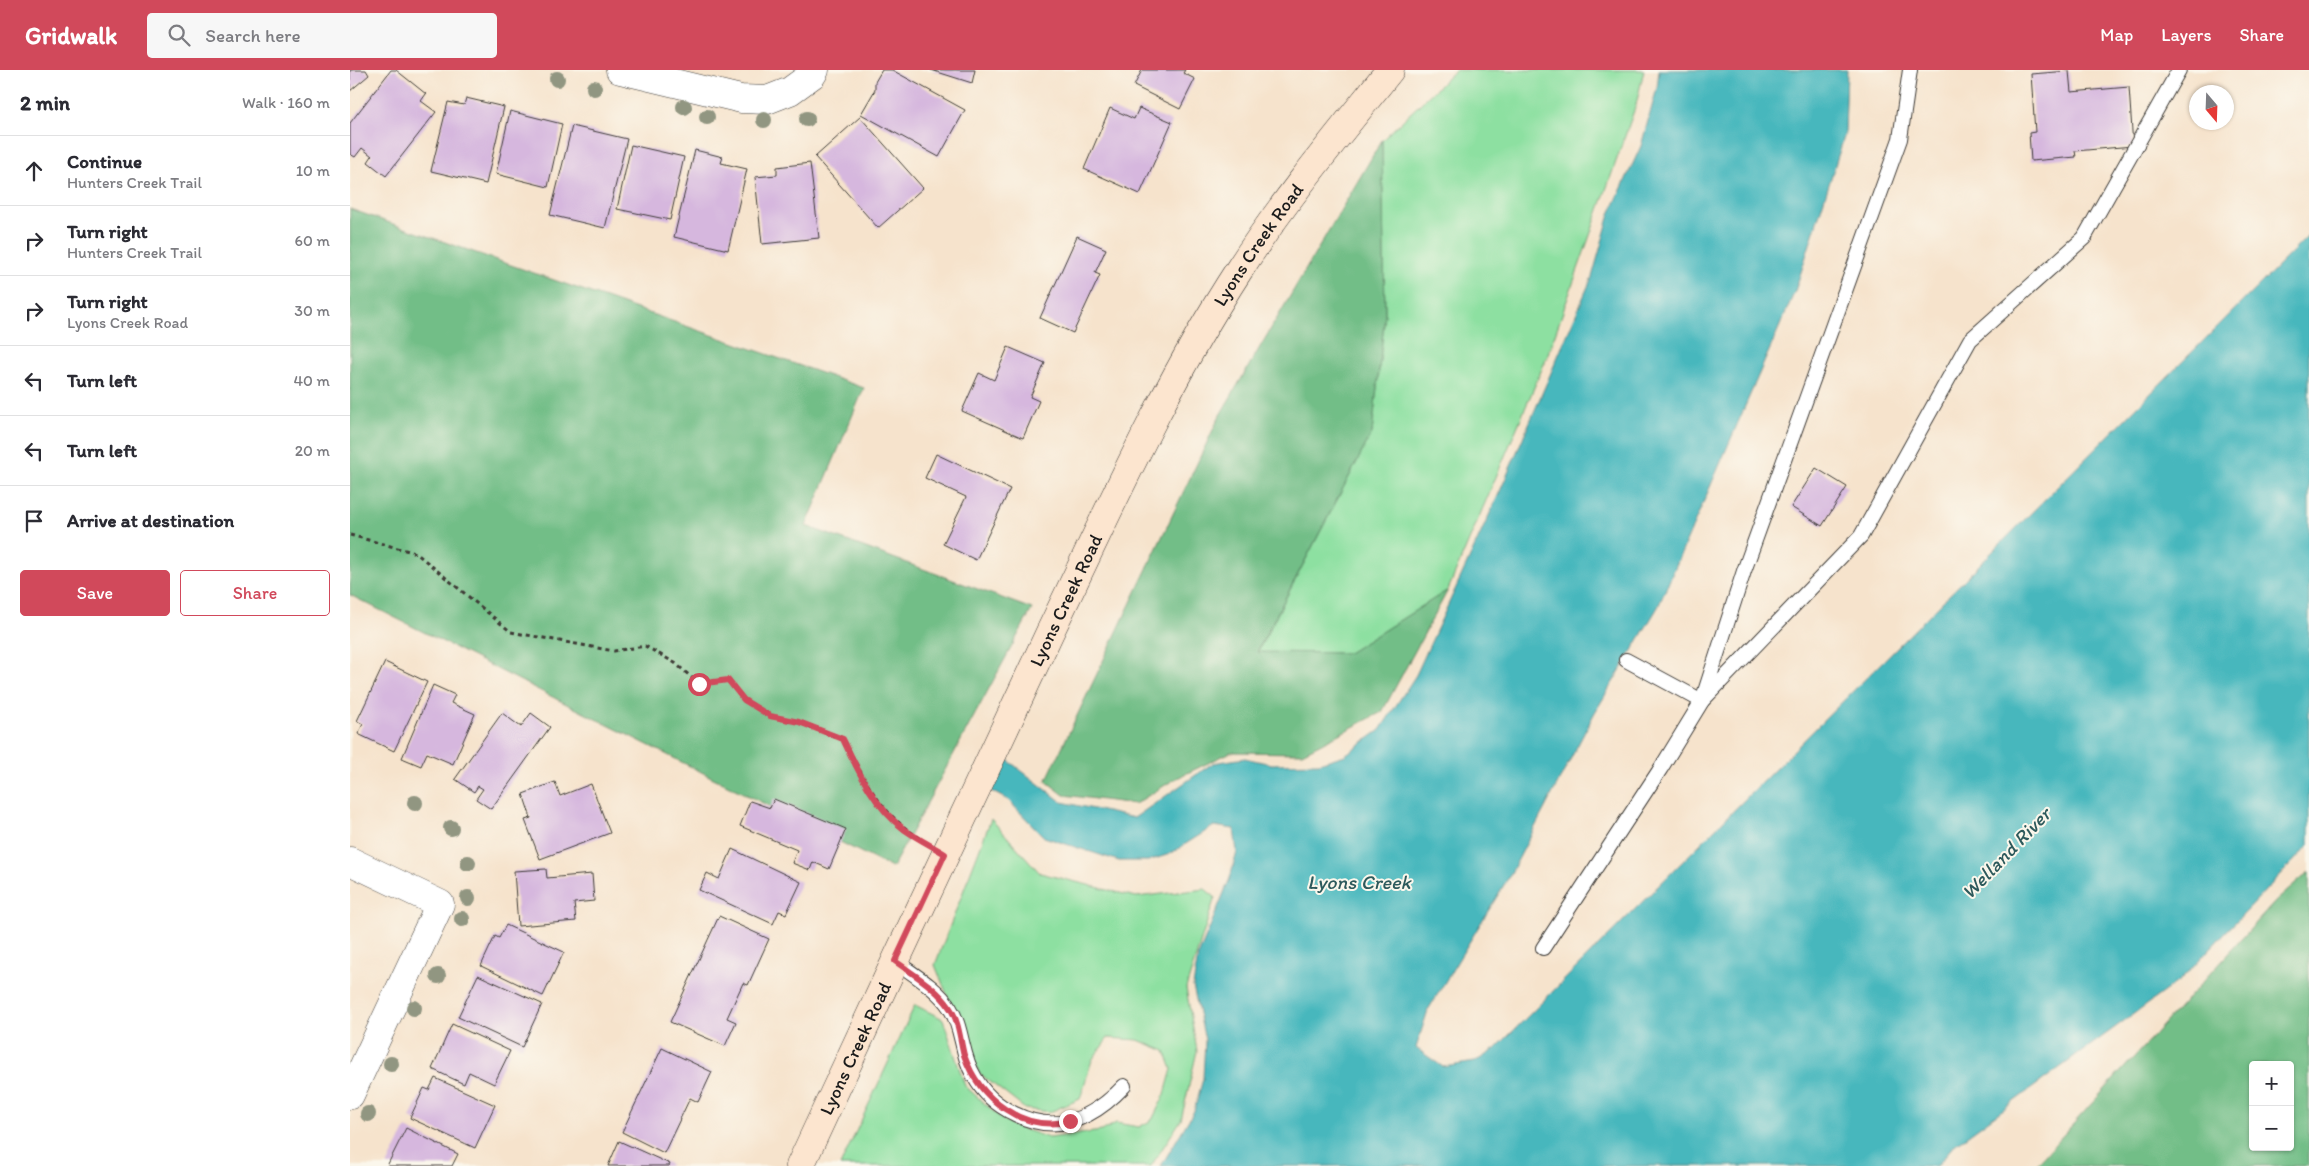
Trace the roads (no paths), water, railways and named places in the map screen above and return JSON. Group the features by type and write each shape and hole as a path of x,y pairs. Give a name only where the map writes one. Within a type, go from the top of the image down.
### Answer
{"main road":[{"name":"Lyons Creek Road","path":"800,1166 945,854 1119,488 1206,323 1240,268 1302,181 1390,70"}],"street":[{"path":"620,70 742,99 767,100 790,91 812,75 815,70"},
{"path":"350,861 440,904 350,1095"}],"lane":[{"path":"1702,700 1744,571 1900,139 1910,70"},
{"path":"1543,948 1661,768 1702,700 1861,536 1970,340 2084,238 2179,70"},
{"path":"1626,660 1702,700"},
{"path":"895,961 944,999 951,1010 964,1055 973,1075 990,1097 1010,1112 1046,1125 1058,1124 1082,1117 1095,1110 1115,1096 1124,1086"}],"water":[{"path":"1659,70 1847,70 1845,134 1795,291 1658,607 1594,714 1510,875 1428,1010 1416,1048 1443,1067 1475,1062 1495,1049 2309,235 2309,845 2180,980 1953,1146 1937,1166 1161,1166 1194,1111 1203,1079 1205,1040 1193,986 1198,956 1230,878 1237,852 1234,829 1214,826 1170,854 1148,861 1119,861 1044,837 1008,800 985,788 1005,758 1062,802 1134,818 1213,763 1245,758 1271,764 1319,763 1345,755 1380,730 1416,675 1501,489 1592,277 1610,214 1641,146 1657,88"}],"water label":[{"name":"Welland River","path":"2006,853"},
{"name":"Lyons Creek","path":"1359,882"}]}
